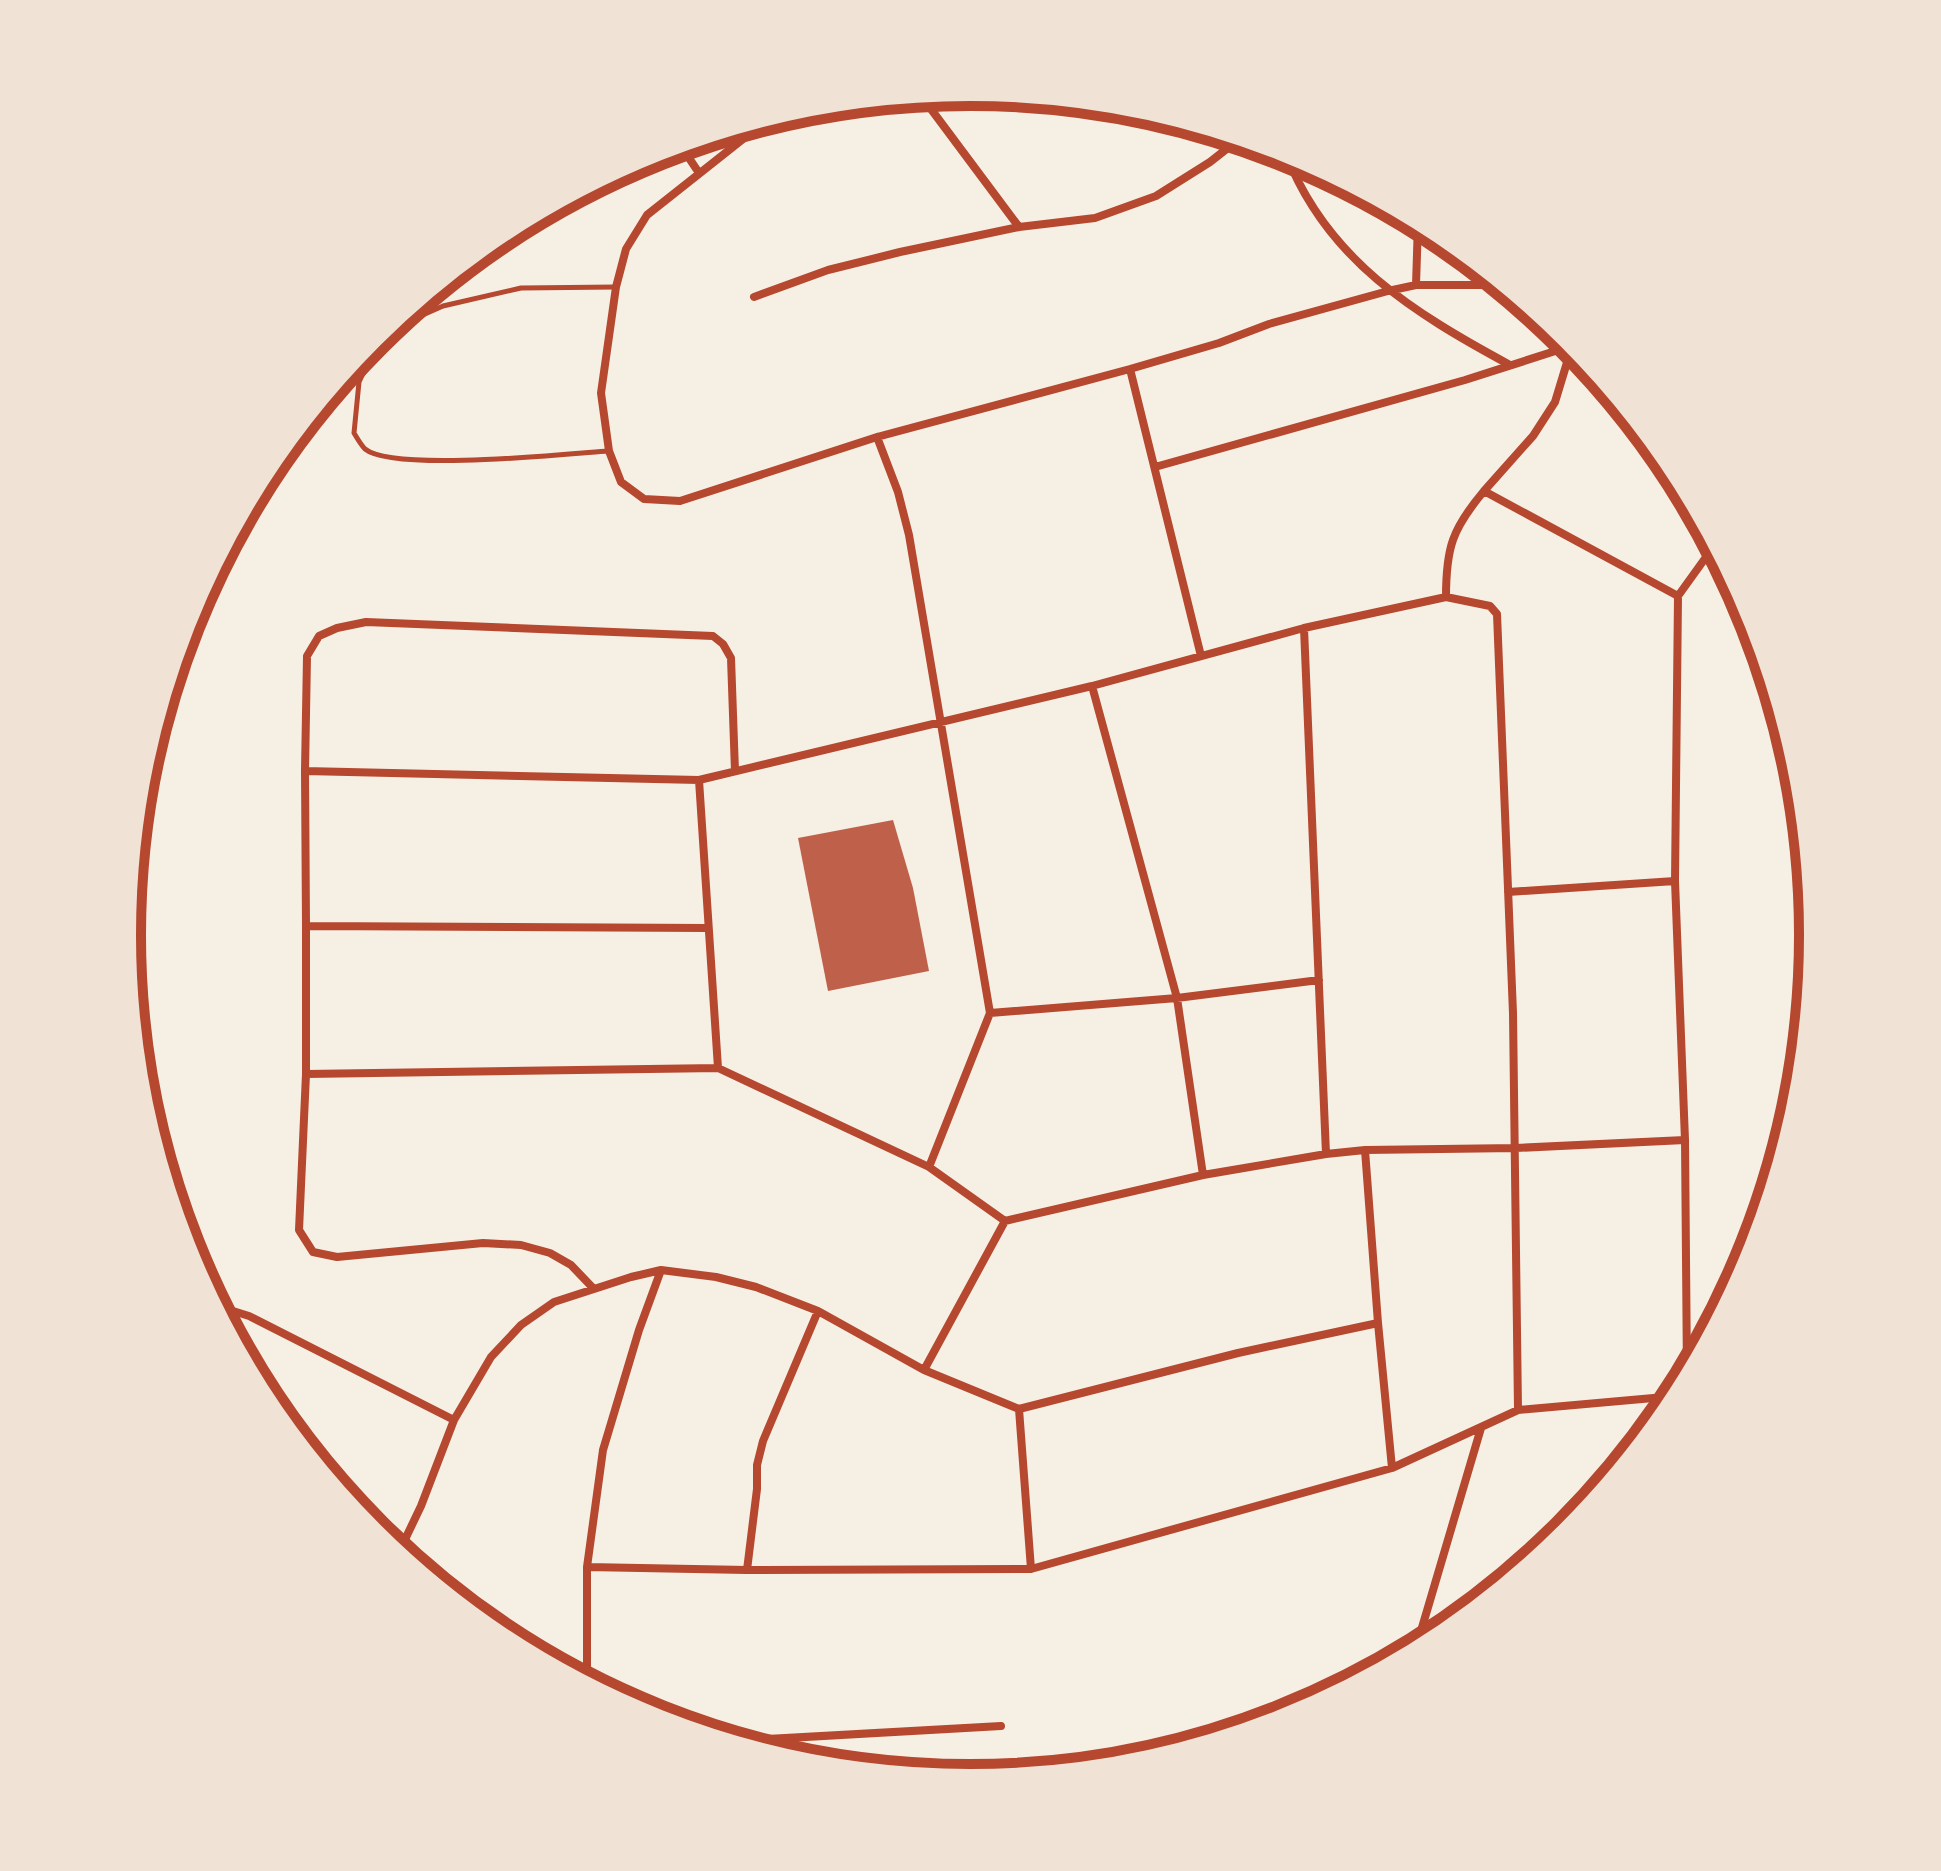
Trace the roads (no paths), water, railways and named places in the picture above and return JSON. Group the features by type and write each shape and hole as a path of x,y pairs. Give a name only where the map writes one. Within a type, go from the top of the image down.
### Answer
{"street":[{"path":"930,107 1019,227"},
{"path":"744,138 647,215 626,249 616,287 601,393 609,451 621,482 644,499 680,501 877,437 1130,369 1219,343 1269,324 1388,291 1416,285 1485,285"},
{"path":"754,297 828,270 900,252 1019,227 1095,218 1156,196 1229,147"},
{"path":"688,156 699,173"},
{"path":"1293,171 1298,185 1330,232 1388,291 1445,330 1510,365"},
{"path":"1416,285 1418,238"},
{"path":"1155,467 1465,380 1558,350"},
{"path":"1446,597 1446,561 1451,542 1468,510 1533,436 1555,402 1567,360"},
{"path":"1130,369 1201,656"},
{"path":"877,437 898,492 909,535 990,1013 929,1167"},
{"path":"1484,491 1678,596"},
{"path":"1687,1353 1685,1140 1675,881 1678,596 1707,556"},
{"path":"305,771 699,780 1092,686 1304,628 1446,597 1490,606 1497,614 1508,892 1516,1148 1518,1410"},
{"path":"593,1288 571,1265 550,1253 521,1245 483,1243 337,1257 313,1252 299,1230 306,1074 307,656 319,636 337,628 366,622 713,636 723,644 731,658 735,771"},
{"path":"1304,628 1326,1154"},
{"path":"1092,686 1177,998 1203,1175"},
{"path":"699,780 718,1068"},
{"path":"1508,892 1675,881"},
{"path":"306,926 707,928"},
{"path":"990,1013 1177,998 1319,980"},
{"path":"306,1074 718,1068 929,1167 1005,1221"},
{"path":"924,1370 1005,1221 1203,1175 1326,1154 1365,1150 1516,1148 1685,1140"},
{"path":"1365,1150 1392,1468"},
{"path":"587,1670 587,1567 603,1450 661,1270"},
{"path":"404,1541 454,1420 491,1357 521,1325 554,1302 661,1270 716,1277 756,1287 818,1311 924,1370 1019,1409 1238,1353 1378,1323"},
{"path":"231,1311 249,1316 454,1420"},
{"path":"747,1570 757,1465 763,1441 818,1311"},
{"path":"587,1567 1031,1569 1392,1468 1518,1410 1659,1398"},
{"path":"1019,1409 1031,1569"},
{"path":"1421,1631 1481,1428"},
{"path":"766,1739 1001,1726"}],"lane":[{"path":"419,317 443,306 521,288 616,287"},
{"path":"365,370 359,382 354,433 366,450 391,457 477,461 609,451"}]}
